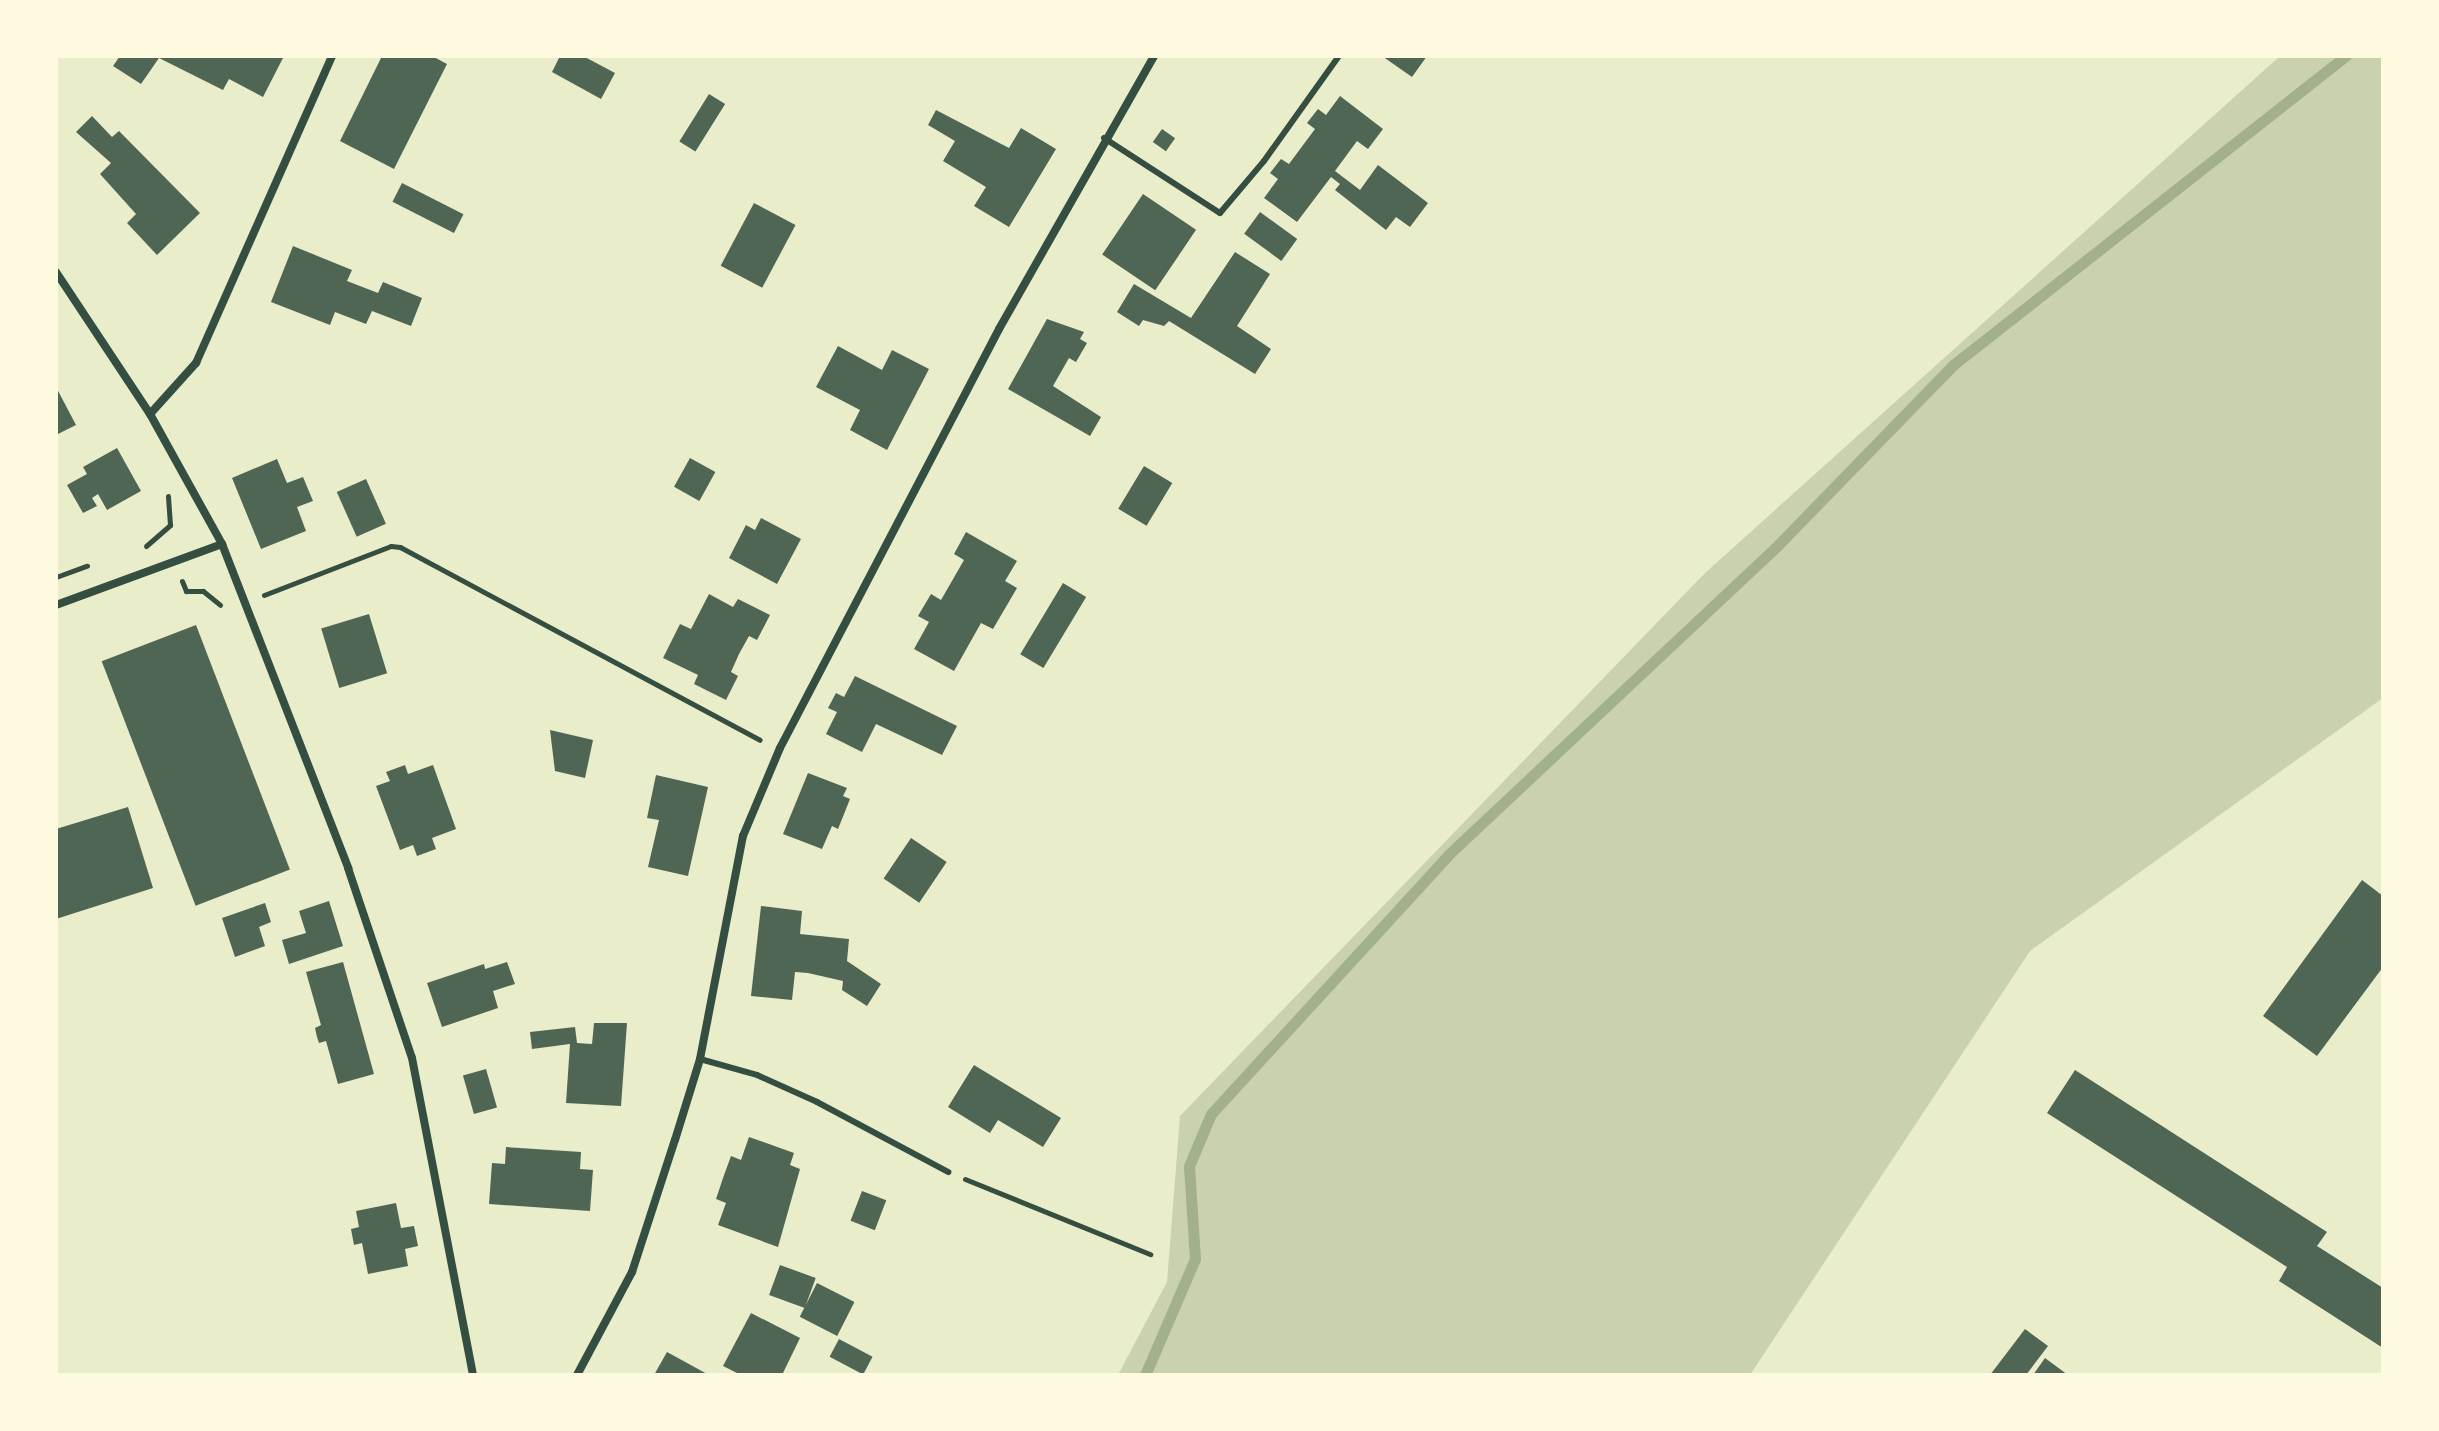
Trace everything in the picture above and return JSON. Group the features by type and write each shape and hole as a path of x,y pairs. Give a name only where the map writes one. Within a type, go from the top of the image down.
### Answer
{"street":[{"path":"150,414 196,363 332,56"},
{"path":"583,1373 632,1272 700,1059 743,836 780,748 1104,138 1154,56"},
{"path":"56,272 150,414 222,544 348,868 412,1058 473,1375"},
{"path":"56,605 222,544"}],"lane":[{"path":"1104,138 1220,213 1264,161 1339,56"},
{"path":"700,1059 757,1075 817,1102 948,1172"}],"path":[{"path":"142,548 164,535 170,525 169,498 163,486"},
{"path":"245,604 391,546 400,547 780,748"},
{"path":"56,577 99,562"},
{"path":"177,563 186,591 203,591 224,613"},
{"path":"948,1172 1150,1254"}],"green space":[{"path":"2280,56 2383,56 2383,698 2030,951 1750,1375 1118,1375 1167,1282 1180,1116 1705,573"}],"building":[{"path":"120,56 284,56 263,97 229,79 223,90 159,58 141,84 113,66"},
{"path":"382,56 432,56 447,64 394,169 340,141"},
{"path":"560,56 583,56 615,73 601,99 552,72"},
{"path":"1382,56 1427,56 1412,77"},
{"path":"709,94 725,104 695,152 679,141"},
{"path":"1340,96 1383,129 1368,149 1357,141 1335,171 1360,190 1378,165 1428,203 1410,227 1396,217 1386,230 1335,190 1340,184 1331,177 1297,222 1264,198 1278,179 1270,173 1281,159 1289,164 1315,129 1307,123 1318,109 1326,115"},
{"path":"936,110 1009,148 1021,128 1056,149 1009,227 974,206 986,187 943,161 955,141 928,125"},
{"path":"92,116 112,137 119,131 200,213 157,255 127,223 136,214 100,174 111,163 76,132"},
{"path":"1162,129 1175,138 1166,151 1153,142"},
{"path":"402,183 463,214 454,233 392,202"},
{"path":"1143,194 1196,230 1155,290 1102,255"},
{"path":"754,203 795,225 762,288 721,266"},
{"path":"1260,212 1297,239 1281,261 1244,234"},
{"path":"293,246 352,270 347,281 378,293 383,282 422,298 411,326 372,311 366,324 335,312 330,325 271,302"},
{"path":"1235,252 1270,274 1237,326 1271,349 1255,374 1169,321 1164,326 1143,320 1139,326 1117,312 1134,284 1191,318"},
{"path":"1047,319 1084,332 1080,339 1087,343 1076,362 1069,358 1053,386 1101,417 1090,436 1008,389"},
{"path":"838,346 882,370 892,350 929,369 887,450 850,430 860,410 816,387"},
{"path":"56,387 76,425 56,435"},
{"path":"117,448 141,491 107,510 98,494 92,498 97,506 83,513 67,485 87,474 83,467"},
{"path":"690,458 715,472 699,501 674,487"},
{"path":"277,459 287,483 303,477 313,501 297,507 306,531 261,549 232,478"},
{"path":"1144,466 1172,483 1147,526 1118,509"},
{"path":"366,479 386,524 357,537 337,492"},
{"path":"761,518 801,539 777,584 729,558 746,525 755,530"},
{"path":"966,532 1017,561 1005,581 1017,588 993,629 981,623 954,671 914,649 929,622 918,616 931,594 941,600 964,560 954,554"},
{"path":"1063,583 1086,597 1043,668 1020,654"},
{"path":"709,594 733,607 738,599 770,615 757,640 749,636 739,654 731,672 738,676 726,700 694,684 698,675 663,658 680,624 691,629"},
{"path":"369,614 387,673 339,688 321,629"},
{"path":"196,625 290,870 196,906 102,661"},
{"path":"855,676 957,726 942,755 876,724 862,752 826,734 837,712 828,708 836,693 844,697"},
{"path":"550,730 593,740 585,778 555,771"},
{"path":"405,765 408,774 433,765 456,829 432,838 436,849 417,856 413,845 400,850 376,786 390,781 386,772"},
{"path":"808,773 847,788 843,796 850,799 838,829 832,826 822,849 783,834"},
{"path":"656,775 708,787 688,876 648,867 659,820 647,818"},
{"path":"128,807 153,888 56,919 56,829"},
{"path":"911,838 947,862 919,903 884,879"},
{"path":"2362,880 2383,896 2383,967 2317,1056 2263,1016"},
{"path":"329,901 343,946 289,964 282,940 306,933 299,911"},
{"path":"265,903 271,922 259,927 265,946 235,957 222,918"},
{"path":"761,906 802,911 800,934 849,939 847,961 881,984 867,1006 842,990 843,981 808,973 795,972 792,1000 751,996"},
{"path":"343,962 374,1074 338,1084 326,1041 319,1043 317,1037 315,1028 321,1025 306,972"},
{"path":"507,962 515,984 493,991 498,1008 442,1027 427,983 484,964 485,969"},
{"path":"594,1023 627,1023 621,1106 566,1103 570,1044 532,1049 530,1032 575,1027 577,1043 592,1044"},
{"path":"974,1065 1061,1118 1043,1147 998,1120 990,1133 948,1107"},
{"path":"486,1069 497,1107 474,1114 463,1076"},
{"path":"2075,1070 2327,1232 2317,1246 2383,1288 2383,1348 2279,1281 2287,1267 2047,1113"},
{"path":"749,1137 794,1153 790,1165 800,1169 778,1247 718,1225 726,1203 716,1199 723,1178 731,1156 741,1160"},
{"path":"506,1147 581,1152 580,1169 593,1170 590,1211 489,1204 492,1163 505,1164"},
{"path":"862,1191 886,1200 875,1230 851,1221"},
{"path":"396,1203 401,1228 414,1226 418,1246 405,1249 408,1266 368,1274 362,1243 354,1245 351,1229 359,1227 356,1211"},
{"path":"780,1265 816,1278 805,1308 769,1295"},
{"path":"817,1283 854,1302 837,1336 800,1317"},
{"path":"751,1313 800,1338 782,1375 741,1375 723,1366"},
{"path":"2025,1329 2048,1346 2026,1375 1990,1375"},
{"path":"839,1339 873,1357 863,1374 830,1357"},
{"path":"667,1352 709,1375 654,1375"},
{"path":"2045,1358 2068,1375 2033,1375"}],"waterway":[{"path":"1145,1375 1195,1259 1189,1166 1211,1114 1448,855 1778,545 1953,365 2346,56"}]}
